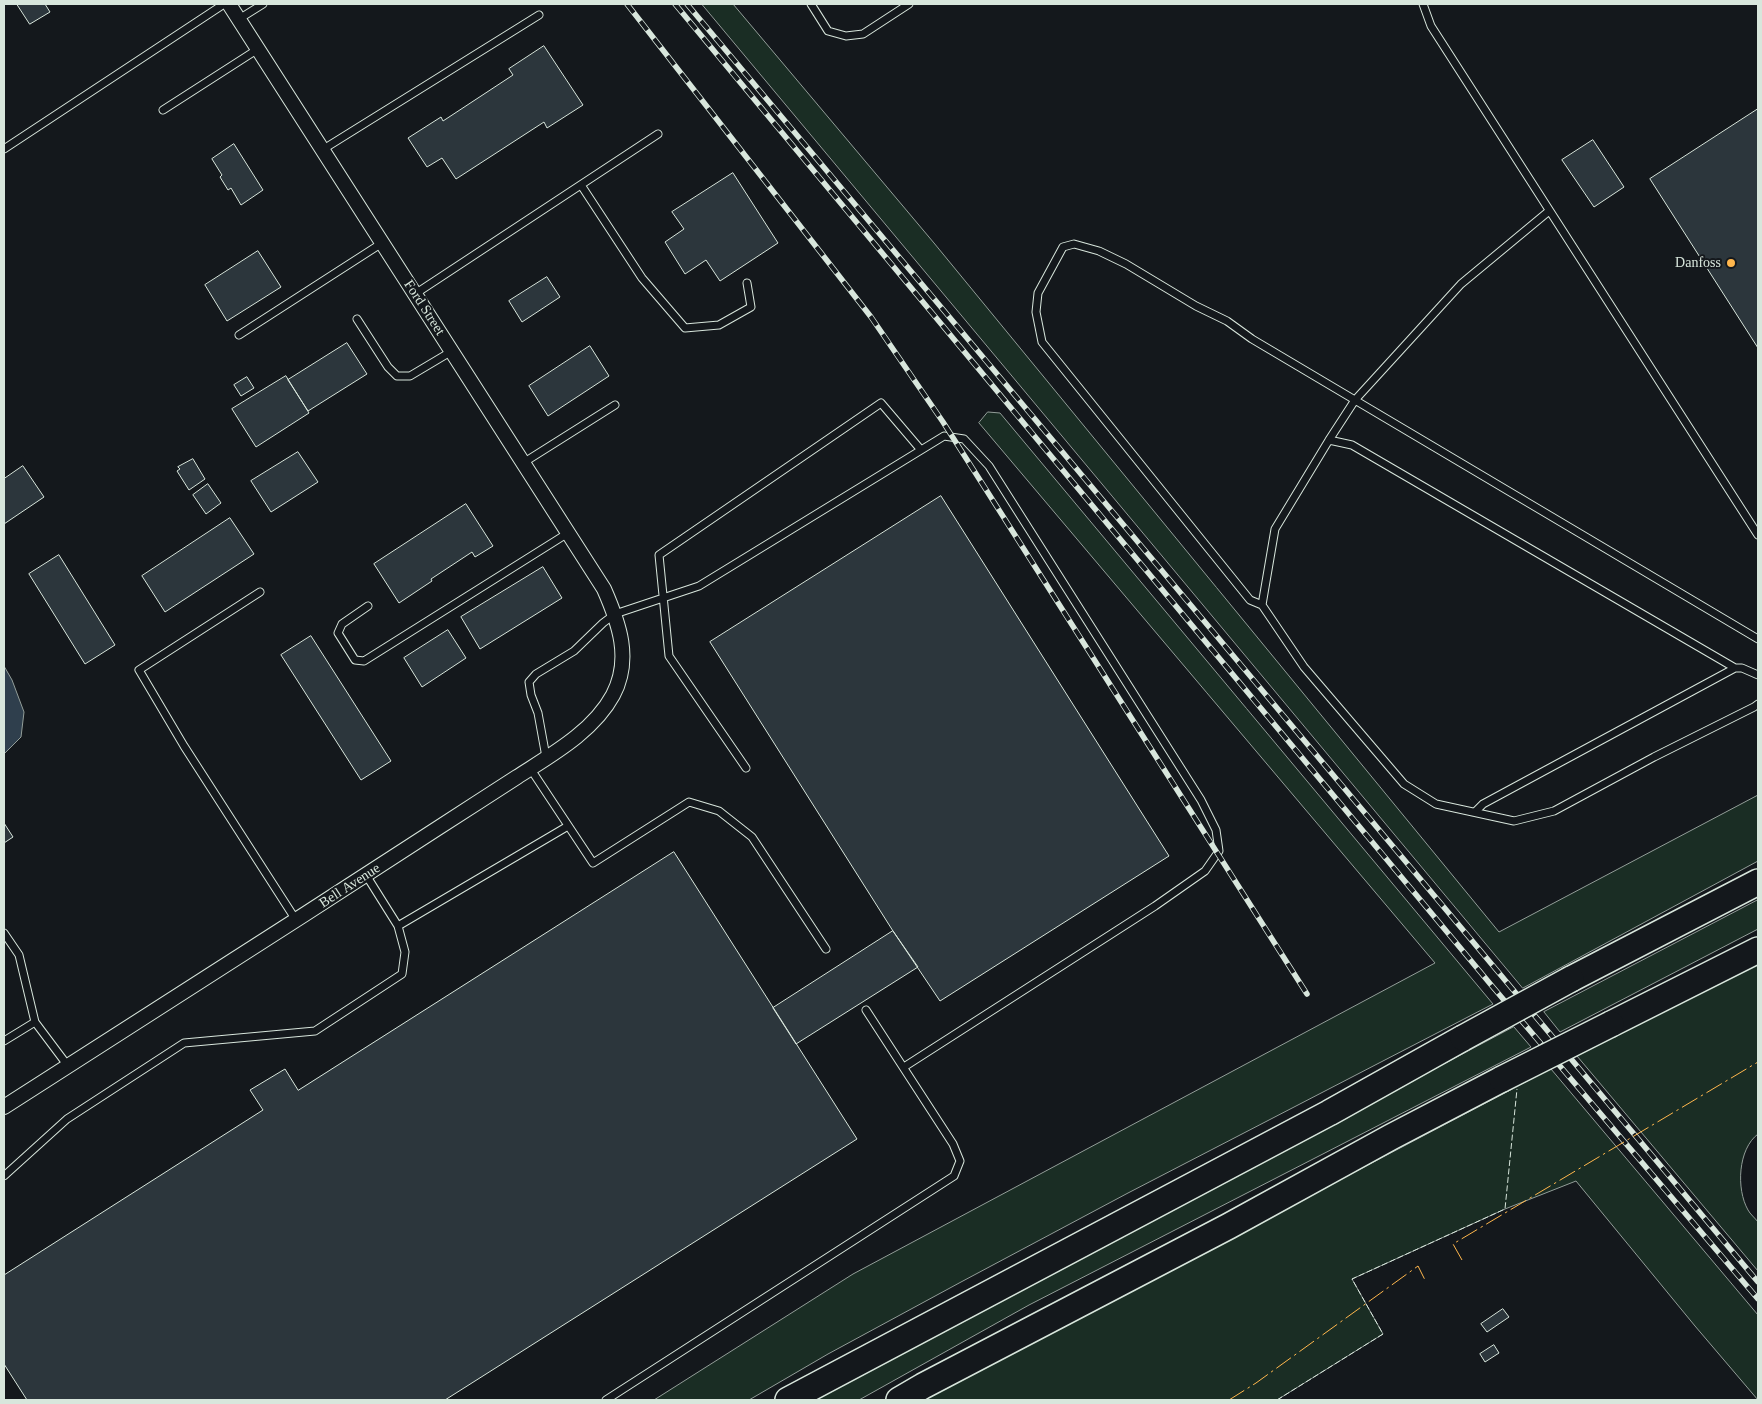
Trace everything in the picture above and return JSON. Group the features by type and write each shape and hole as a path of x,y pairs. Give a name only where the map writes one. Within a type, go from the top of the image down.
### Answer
{"highway":[{"path":"788,1400 1320,1118 1463,1038 1758,882"},
{"path":"900,1400 923,1386 1229,1226 1502,1079 1758,950"}],"street":[{"name":"Ford Street","path":"229,4 604,589 615,614"},
{"name":"Bell Avenue","path":"4,1107 366,876 580,734 599,715 613,694 620,675 623,656 622,637 615,614"}],"lane":[{"path":"4,149 224,4"},
{"path":"239,19 263,4"},
{"path":"811,4 828,31 846,36 863,34 909,4"},
{"path":"1423,4 1431,26 1758,535"},
{"path":"322,150 539,15"},
{"path":"163,110 258,49"},
{"path":"415,294 658,134"},
{"path":"581,185 642,278 685,328 719,325 751,307 747,283"},
{"path":"1262,605 1275,528 1328,440 1355,400 1461,284 1549,211"},
{"path":"239,336 382,243"},
{"path":"1758,639 1252,339 1227,321 1196,306 1126,264 1099,251 1074,244 1063,247 1038,292 1036,312 1042,342 1250,600 1262,605 1304,667 1404,784 1436,804 1476,811 1514,821 1554,810 1645,761 1758,704"},
{"path":"357,319 388,367 397,376 410,376 452,351"},
{"path":"746,768 669,656 659,555 881,403 921,450"},
{"path":"523,463 615,404"},
{"path":"546,757 538,713 531,695 529,682 536,674 574,651 615,614 699,586 944,436 964,438 989,466 1201,800 1216,830 1219,851 1205,871 1155,906 904,1068"},
{"path":"1328,440 1352,445 1735,668"},
{"path":"368,606 342,624 338,633 355,660 364,661 568,533"},
{"path":"260,592 139,670 184,746 296,920"},
{"path":"1476,811 1483,804 1735,668 1742,668 1758,675"},
{"path":"530,768 593,863 689,802 719,812 752,837 826,949"},
{"path":"398,926 568,826"},
{"path":"4,1176 67,1118 184,1043 315,1032 402,974 405,952 398,926 366,876"},
{"path":"4,933 19,955 35,1022 68,1066"},
{"path":"606,1400 954,1176 960,1161 952,1144 866,1010"},
{"path":"4,1042 35,1022"}],"green space":[{"path":"702,4 733,4 934,243 1499,932 1758,795 1758,861 1523,988"},
{"path":"988,412 1000,413 1493,1004 1128,1193 828,1354 749,1400 654,1400 853,1274 1435,963 979,423"},
{"path":"1758,900 1758,929 1560,1032 1544,1012"},
{"path":"1758,965 1758,1134 1746,1149 1741,1170 1741,1181 1744,1201 1749,1212 1758,1222 1758,1271 1577,1056"},
{"path":"1514,1027 1531,1047 1029,1305 859,1400 812,1400"},
{"path":"1551,1069 1758,1315 1758,1400 1576,1181 1505,1209 1352,1279 1383,1334 1277,1400 922,1400"}],"water":[{"path":"4,666 12,680 24,712 21,737 4,754"}],"building":[{"path":"17,4 45,4 50,12 30,24"},
{"path":"544,46 583,105 547,128 544,122 456,179 442,158 427,167 408,138 441,117 443,121 513,75 509,69"},
{"name":"Danfoss","path":"1758,109 1758,348 1650,179"},
{"path":"1593,140 1624,187 1594,207 1562,160"},
{"path":"234,144 263,190 241,205 231,188 228,190 220,177 222,175 212,159"},
{"path":"733,173 778,243 720,281 706,260 685,274 665,242 684,229 672,212"},
{"path":"258,251 281,287 227,321 205,285"},
{"path":"547,277 560,297 522,322 509,301"},
{"path":"347,343 367,374 308,411 288,380"},
{"path":"590,346 609,376 548,416 529,386"},
{"path":"286,376 309,413 256,447 232,409"},
{"path":"247,377 254,388 241,396 234,385"},
{"path":"298,452 318,482 271,512 251,481"},
{"path":"193,459 205,479 189,490 177,471 180,469 178,467"},
{"path":"23,466 44,497 4,524 4,479"},
{"path":"208,484 221,503 206,514 193,495"},
{"path":"941,496 1169,856 940,1001 893,931 710,642"},
{"path":"466,504 493,546 475,557 472,552 399,603 374,564"},
{"path":"230,518 254,554 165,612 142,576"},
{"path":"59,555 115,645 85,664 29,574"},
{"path":"543,567 562,598 480,649 461,617"},
{"path":"448,630 466,658 422,687 404,658"},
{"path":"311,636 391,761 361,780 281,655"},
{"path":"4,823 13,837 4,843"},
{"path":"674,852 857,1139 445,1400 27,1400 4,1364 4,1275 263,1110 250,1090 285,1069 298,1090"},
{"path":"893,931 918,967 796,1044 773,1008"},
{"path":"1503,1309 1509,1317 1487,1332 1481,1324"},
{"path":"1494,1345 1499,1353 1485,1362 1480,1354"}],"railway":[{"path":"627,4 871,317 943,422 1307,994"},
{"path":"675,4 1492,986 1758,1299"},
{"path":"687,4 1758,1282"}],"fence":[{"path":"1277,1400 1383,1334 1352,1279 1505,1209 1517,1089"}],"power":[{"path":"1462,1260 1453,1244 1758,1062"},
{"path":"1229,1400 1256,1383 1418,1266 1426,1282"}],"place":[{"name":"Danfoss","path":"1731,263"}]}
